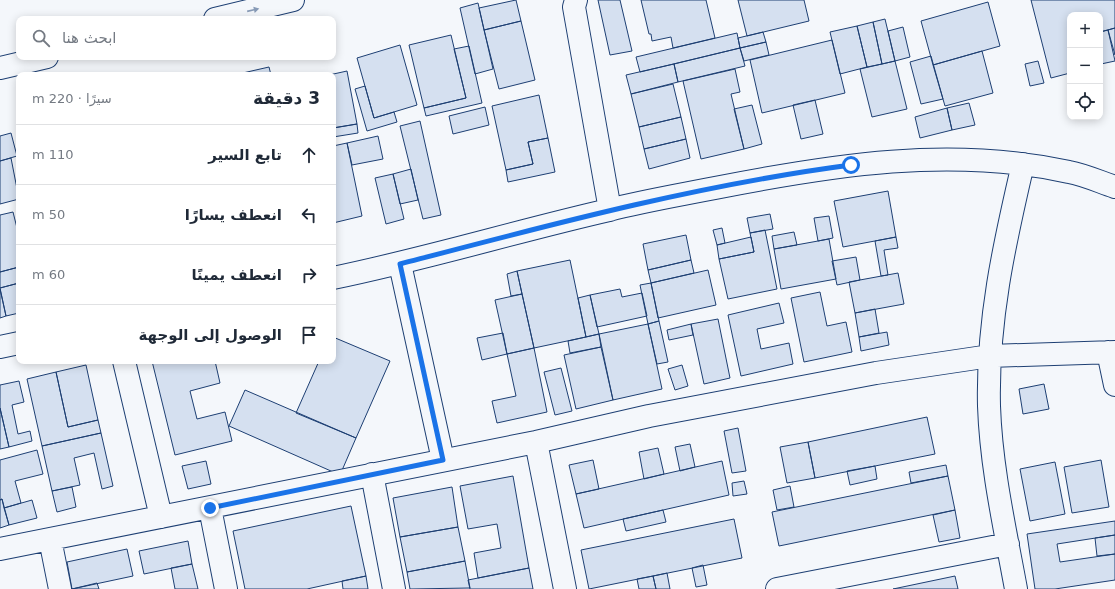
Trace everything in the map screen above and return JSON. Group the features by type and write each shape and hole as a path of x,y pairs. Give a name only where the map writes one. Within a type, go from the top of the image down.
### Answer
{"street":[{"path":"227,16 293,0"},
{"path":"572,2 610,210"},
{"path":"0,68 35,60"},
{"path":"336,277 400,264 610,210 796,172 851,165 908,159 959,159 1023,164 1070,172 1115,187"},
{"path":"1016,589 994,461 991,422 990,356 995,293 1023,164"},
{"path":"400,264 443,460"},
{"path":"0,347 16,344"},
{"path":"0,549 536,442 649,416 876,373 990,356 1112,352 1115,385"},
{"path":"125,364 161,517"},
{"path":"536,442 565,589"},
{"path":"372,474 394,589"},
{"path":"210,508 226,589"},
{"path":"50,539 60,589"},
{"path":"777,589 1008,544"}],"building":[{"path":"516,0 521,21 484,30 479,8"},
{"path":"598,0 620,0 632,51 610,55"},
{"path":"641,0 706,0 715,38 673,48 671,37 652,41"},
{"path":"738,0 804,0 809,21 747,36"},
{"path":"1031,0 1115,0 1115,28 1103,31 1103,12 1067,12 1067,74 1051,78"},
{"path":"988,2 1000,46 933,65 921,21"},
{"path":"478,3 493,69 475,74 460,8"},
{"path":"885,19 895,61 882,64 873,22"},
{"path":"521,21 535,80 499,89 484,30"},
{"path":"873,22 882,64 867,67 857,26"},
{"path":"857,26 867,67 840,74 830,32"},
{"path":"903,27 910,57 895,61 888,31"},
{"path":"1115,28 1115,55 1108,30"},
{"path":"1108,30 1115,61 1103,64 1103,48 1103,31"},
{"path":"763,32 766,42 740,48 738,38"},
{"path":"737,33 740,48 640,72 636,57"},
{"path":"451,35 466,98 424,108 409,45"},
{"path":"832,40 845,93 762,113 750,60"},
{"path":"766,42 769,55 744,61 740,48"},
{"path":"400,45 417,105 374,118 357,58"},
{"path":"469,46 482,103 426,116 424,108 466,98 454,49"},
{"path":"740,48 745,66 678,82 674,64"},
{"path":"982,51 993,93 945,106 933,65"},
{"path":"931,56 943,99 921,104 910,62"},
{"path":"895,61 907,109 872,117 860,69"},
{"path":"1038,61 1044,83 1030,86 1025,64"},
{"path":"674,64 678,82 631,94 626,75"},
{"path":"269,67 270,72 247,72"},
{"path":"735,69 740,92 731,94 744,149 701,159 683,81"},
{"path":"347,71 357,124 336,128 336,73"},
{"path":"673,84 681,117 639,127 631,94"},
{"path":"365,86 374,118 394,112 397,122 367,131 355,89"},
{"path":"539,95 548,138 528,142 533,164 506,170 492,106"},
{"path":"815,100 823,134 801,139 793,105"},
{"path":"969,103 975,125 952,130 947,108"},
{"path":"752,105 762,144 744,149 734,109"},
{"path":"485,107 489,125 453,134 449,116"},
{"path":"947,108 952,130 920,138 915,117"},
{"path":"681,117 686,139 644,149 639,127"},
{"path":"420,121 441,215 423,219 400,126"},
{"path":"357,124 358,133 336,137 336,128"},
{"path":"11,133 16,156 0,161 0,136"},
{"path":"378,136 383,159 352,165 347,143"},
{"path":"548,138 555,172 508,182 506,170 533,164 528,142"},
{"path":"686,139 690,158 649,169 644,149"},
{"path":"347,143 362,216 336,222 336,145"},
{"path":"11,158 16,184 16,200 0,204 0,161"},
{"path":"411,169 418,200 400,204 393,174"},
{"path":"393,174 404,219 386,224 375,178"},
{"path":"888,191 896,237 843,247 834,201"},
{"path":"13,212 16,224 16,268 0,272 0,215"},
{"path":"770,214 773,229 750,233 747,218"},
{"path":"829,216 833,238 818,241 814,218"},
{"path":"722,228 725,243 717,245 713,230"},
{"path":"765,230 777,289 728,299 719,259 754,252 750,233"},
{"path":"794,232 797,245 774,249 772,236"},
{"path":"686,235 691,260 648,270 643,244"},
{"path":"751,237 754,252 719,259 717,245"},
{"path":"896,237 898,248 884,250 888,275 881,276 875,241"},
{"path":"829,239 836,279 781,289 774,249"},
{"path":"856,257 860,280 837,285 832,261"},
{"path":"570,260 586,337 534,348 517,271"},
{"path":"691,260 694,273 651,283 648,270"},
{"path":"16,268 16,284 0,288 0,272"},
{"path":"708,270 716,305 658,318 651,283"},
{"path":"517,271 522,294 511,296 507,274"},
{"path":"898,273 904,304 855,313 849,282"},
{"path":"651,283 659,321 648,324 640,285"},
{"path":"16,284 16,314 6,316 0,288"},
{"path":"0,289 6,316 0,318"},
{"path":"620,289 622,297 642,293 647,316 597,327 590,295"},
{"path":"820,292 827,326 846,322 852,352 804,362 791,298"},
{"path":"522,294 534,348 507,354 495,300"},
{"path":"590,295 599,334 586,337 578,298"},
{"path":"779,303 784,323 757,329 761,349 789,343 793,364 741,376 728,315"},
{"path":"875,309 879,333 859,337 855,313"},
{"path":"718,319 730,378 704,384 691,324"},
{"path":"659,321 668,362 657,364 648,324"},
{"path":"648,324 662,389 613,400 599,334"},
{"path":"691,324 693,335 669,340 667,330"},
{"path":"887,332 889,345 861,351 859,337"},
{"path":"503,333 507,354 482,360 477,338"},
{"path":"599,334 601,347 570,353 568,341"},
{"path":"336,338 390,361 356,438 296,413 318,364 336,364"},
{"path":"601,347 613,400 576,409 564,355"},
{"path":"534,348 547,412 497,423 492,401 516,396 507,354"},
{"path":"153,364 216,364 220,383 190,391 197,419 225,412 232,441 175,455"},
{"path":"86,365 98,420 68,427 56,372"},
{"path":"682,365 688,386 675,390 668,369"},
{"path":"561,368 572,411 555,415 544,372"},
{"path":"56,372 68,427 98,420 101,433 42,446 27,379"},
{"path":"19,381 24,402 12,405 18,434 30,431 32,441 9,447 0,408 0,385"},
{"path":"1044,384 1049,409 1023,414 1019,389"},
{"path":"245,390 356,438 340,475 229,426"},
{"path":"0,408 9,447 0,449"},
{"path":"927,417 935,454 815,478 808,442"},
{"path":"738,428 746,471 732,473 724,431"},
{"path":"101,433 113,486 102,489 94,453 74,458 80,485 52,491 42,446"},
{"path":"808,442 815,478 787,483 780,447"},
{"path":"690,444 695,467 680,471 675,447"},
{"path":"658,448 664,474 644,479 639,452"},
{"path":"37,450 43,474 15,481 21,503 4,508 2,499 0,500 0,460"},
{"path":"593,460 599,489 576,494 569,465"},
{"path":"1101,460 1109,507 1072,513 1064,467"},
{"path":"206,461 211,484 188,489 182,466"},
{"path":"722,461 729,495 584,528 576,494"},
{"path":"1055,462 1065,514 1030,521 1020,469"},
{"path":"946,465 948,476 911,483 909,472"},
{"path":"875,466 877,479 850,485 847,471"},
{"path":"513,476 529,568 478,578 474,553 501,548 497,524 468,529 460,486"},
{"path":"948,476 955,510 779,546 772,512"},
{"path":"744,481 747,494 733,496 732,483"},
{"path":"790,486 794,507 777,510 773,490"},
{"path":"72,487 76,507 57,512 52,491"},
{"path":"452,487 458,527 400,537 393,498"},
{"path":"2,499 9,525 0,528 0,500"},
{"path":"32,500 37,518 9,525 4,508"},
{"path":"351,506 366,576 307,589 245,589 233,531"},
{"path":"663,510 666,522 626,531 623,519"},
{"path":"955,510 960,538 939,542 933,515"},
{"path":"734,519 742,558 589,589 581,550"},
{"path":"1115,521 1115,535 1057,544 1060,562 1115,554 1115,580 1055,589 1035,589 1027,534"},
{"path":"458,527 465,561 407,572 400,537"},
{"path":"1115,535 1115,554 1097,556 1095,538"},
{"path":"188,541 192,564 144,574 139,551"},
{"path":"127,549 133,576 72,589 67,562"},
{"path":"465,561 470,588 410,589 407,572"},
{"path":"192,564 198,589 175,589 171,568"},
{"path":"703,565 707,585 696,587 692,568"},
{"path":"529,568 533,589 470,589 468,580"},
{"path":"667,573 670,589 656,589 653,576"},
{"path":"366,576 368,589 343,589 342,581"},
{"path":"653,576 656,589 639,589 637,579"},
{"path":"955,576 958,589 893,589"},
{"path":"97,583 99,589 72,589"}],"route":[{"path":"210,508 443,460 400,264 610,210 796,172 851,165"}]}
